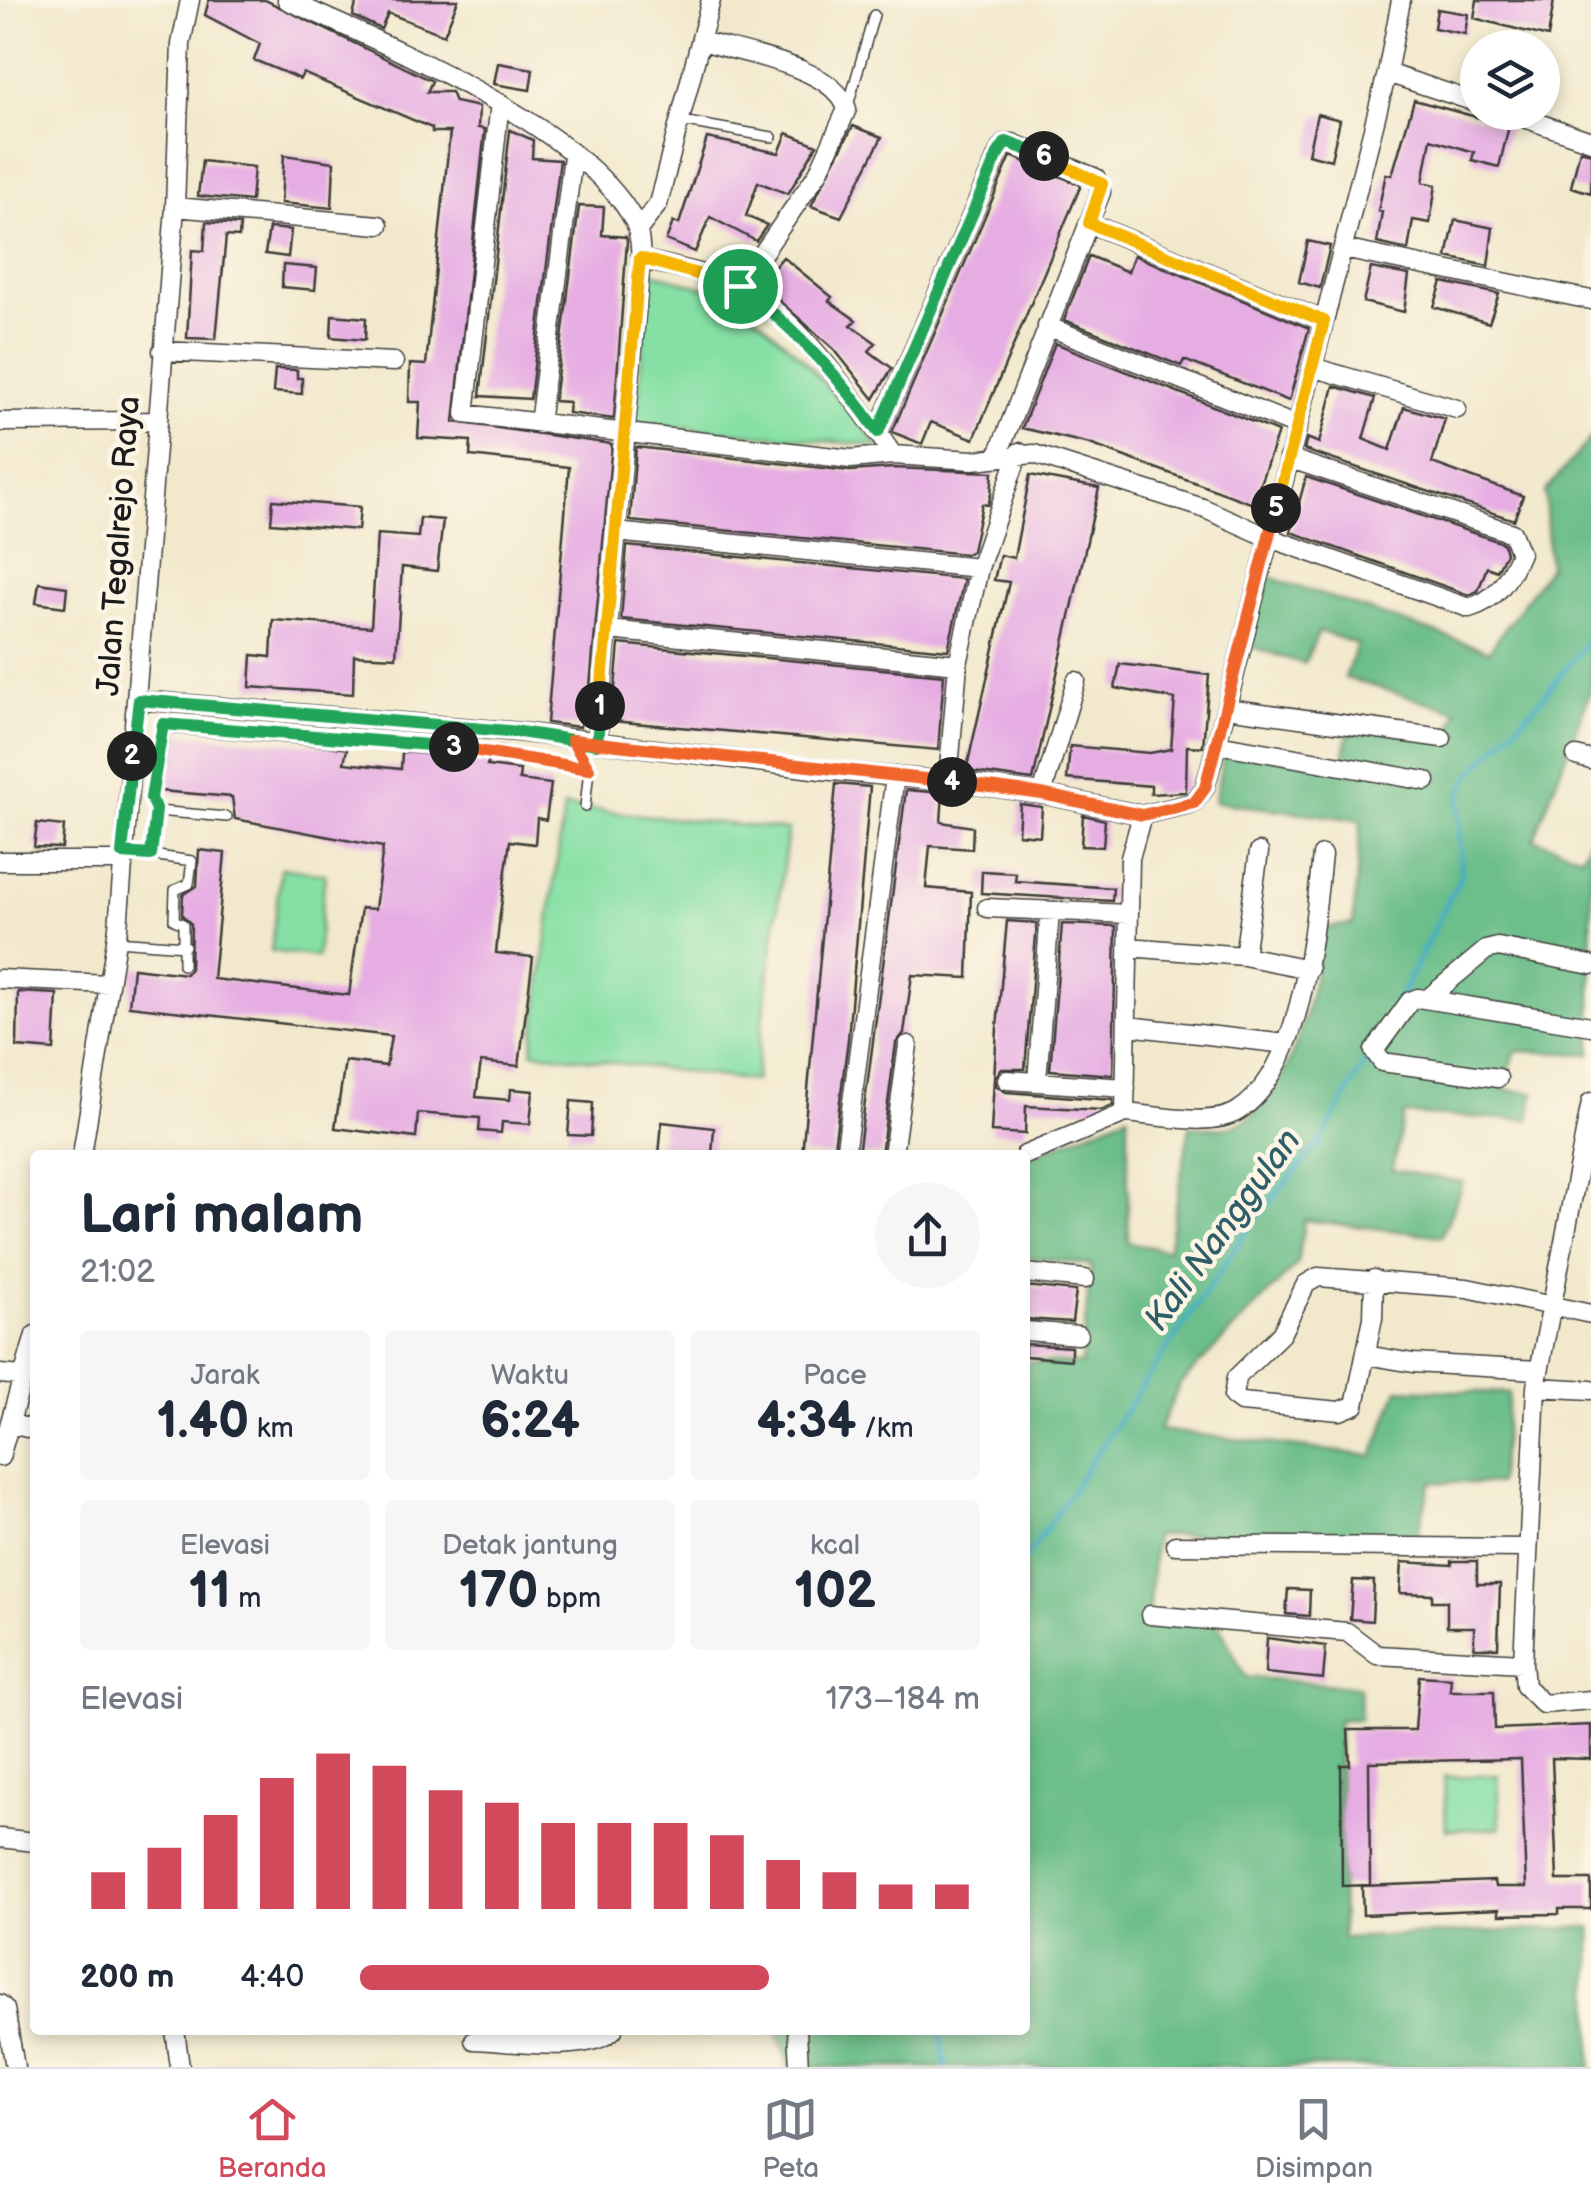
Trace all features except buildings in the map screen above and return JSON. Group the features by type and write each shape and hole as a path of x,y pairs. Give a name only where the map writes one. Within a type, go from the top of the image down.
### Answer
{"street":[{"name":"Jalan Tegalrejo Raya","path":"83,1150 116,941 121,857 139,700 175,207 181,44 190,0"},
{"path":"288,0 426,63 500,103 600,180 638,230 640,258 597,744"},
{"path":"638,230 658,204 712,0"},
{"path":"139,700 572,740 948,781 1042,794 1142,815 1194,803 1205,788 1227,708 1387,73 1401,0"},
{"path":"702,41 822,77 842,92 848,109 818,172 740,286"},
{"path":"1387,73 1460,97"},
{"path":"500,103 465,414 851,460 893,454 973,460 1019,452 1203,508 1270,538 1469,608 1485,604 1508,580 1520,554 1512,534 1288,458"},
{"path":"1559,130 1591,141"},
{"path":"878,432 1006,142 1096,178 1102,192 998,457"},
{"path":"539,424 573,156"},
{"path":"175,207 379,224"},
{"path":"1089,223 1324,321"},
{"path":"1343,249 1591,300"},
{"path":"640,258 740,286 811,349 893,454"},
{"path":"1047,326 1297,426"},
{"path":"162,351 394,362"},
{"path":"1312,367 1457,409"},
{"path":"0,422 158,420"},
{"path":"948,781 958,664 980,568 1019,452"},
{"path":"616,532 980,568"},
{"path":"608,630 958,664"},
{"path":"1042,794 1076,681"},
{"path":"1227,708 1442,738"},
{"path":"1217,744 1426,782"},
{"path":"846,1150 896,776"},
{"path":"1125,1113 1130,858 1142,815"},
{"path":"1244,956 1259,852"},
{"path":"1030,1154 1125,1113 1216,1118 1237,1112 1257,1094 1286,1044 1309,970 1322,855"},
{"path":"0,862 121,857"},
{"path":"987,908 1128,914"},
{"path":"1037,1082 1050,912"},
{"path":"1128,947 1244,956 1309,970"},
{"path":"1431,996 1486,950 1498,947 1591,965"},
{"path":"0,979 109,984"},
{"path":"1498,1078 1400,1066 1376,1057 1378,1045 1410,1001 1431,996 1591,1026"},
{"path":"1128,1026 1286,1044"},
{"path":"895,1150 908,1045"},
{"path":"1007,1080 1126,1088"},
{"path":"1591,1106 1555,1304 1537,1378 1524,1663 1525,1686 1543,1704 1591,1700"},
{"path":"1030,1274 1084,1278"},
{"path":"1374,1279 1366,1355 1355,1405 1348,1410 1241,1402 1233,1396 1236,1378 1280,1334 1306,1284 1318,1277 1374,1279 1467,1288 1591,1314"},
{"path":"1030,1331 1078,1335"},
{"path":"0,1458 30,1351"},
{"path":"1366,1355 1537,1378 1591,1390"},
{"path":"0,1374 22,1376"},
{"path":"12,1424 30,1429"},
{"path":"1175,1545 1527,1548"},
{"path":"1150,1615 1347,1632 1377,1655 1524,1663"},
{"path":"0,1838 30,1841"},
{"path":"0,2004 6,2009 15,2067"},
{"path":"176,2035 180,2067"},
{"path":"474,2040 578,2044 598,2042 606,2035"},
{"path":"797,2035 798,2067"}],"lane":[{"path":"848,109 874,14"},
{"path":"681,121 772,137"},
{"path":"151,855 156,810 151,798 163,724 503,752 534,762 589,769"},
{"path":"572,740 589,769 584,806"},
{"path":"156,810 227,817"},
{"path":"121,857 151,855 192,861 189,884 175,890 174,920 183,924 183,966"},
{"path":"116,941 185,946"}],"green space":[{"path":"649,271 736,298 802,358 879,446 636,423"},
{"path":"1591,438 1591,689 1534,839 1582,856 1591,834 1591,1054 1516,1051 1502,1089 1534,1093 1529,1120 1404,1114 1392,1170 1463,1182 1442,1236 1304,1220 1298,1263 1180,1384 1159,1430 1373,1456 1398,1389 1509,1393 1498,1484 1431,1482 1415,1544 1279,1535 1155,1535 1148,1617 1217,1622 1246,1677 1359,1687 1360,1719 1338,1720 1342,1938 1591,1927 1591,2067 789,2067 779,2035 1030,2035 1030,1361 1081,1364 1091,1265 1030,1258 1030,1156 1128,1115 1128,1243 1168,1250 1190,1126 1231,1126 1262,1106 1277,1085 1300,1034 1323,928 1353,924 1361,820 1214,802 1225,750 1342,767 1349,727 1447,739 1458,711 1345,678 1357,644 1319,631 1304,664 1249,646 1266,576 1489,651 1549,567 1545,492"},
{"path":"564,807 788,830 755,1081 532,1052"},
{"path":"281,868 325,874 317,957 271,951"},
{"path":"1498,1775 1500,1828 1446,1830 1444,1777"}],"waterway":[{"path":"1394,1009 1461,875 1459,797 1471,774 1545,695 1591,636"},
{"name":"Kali Nanggulan","path":"1030,1553 1254,1220 1320,1143 1369,1054"},
{"name":"Kali Nanggulan","path":"941,2035 946,2067"}],"route":[{"path":"740,286 640,258 597,744 520,732 139,700 122,853 151,855 156,810 151,798 163,724 503,752 534,762 589,769 572,740 597,744 822,770 948,781 1042,794 1142,815 1194,803 1205,788 1217,744 1324,321 1089,223 1102,184 1012,142 1006,142 999,152 878,432 822,361 776,314 740,286"}]}
